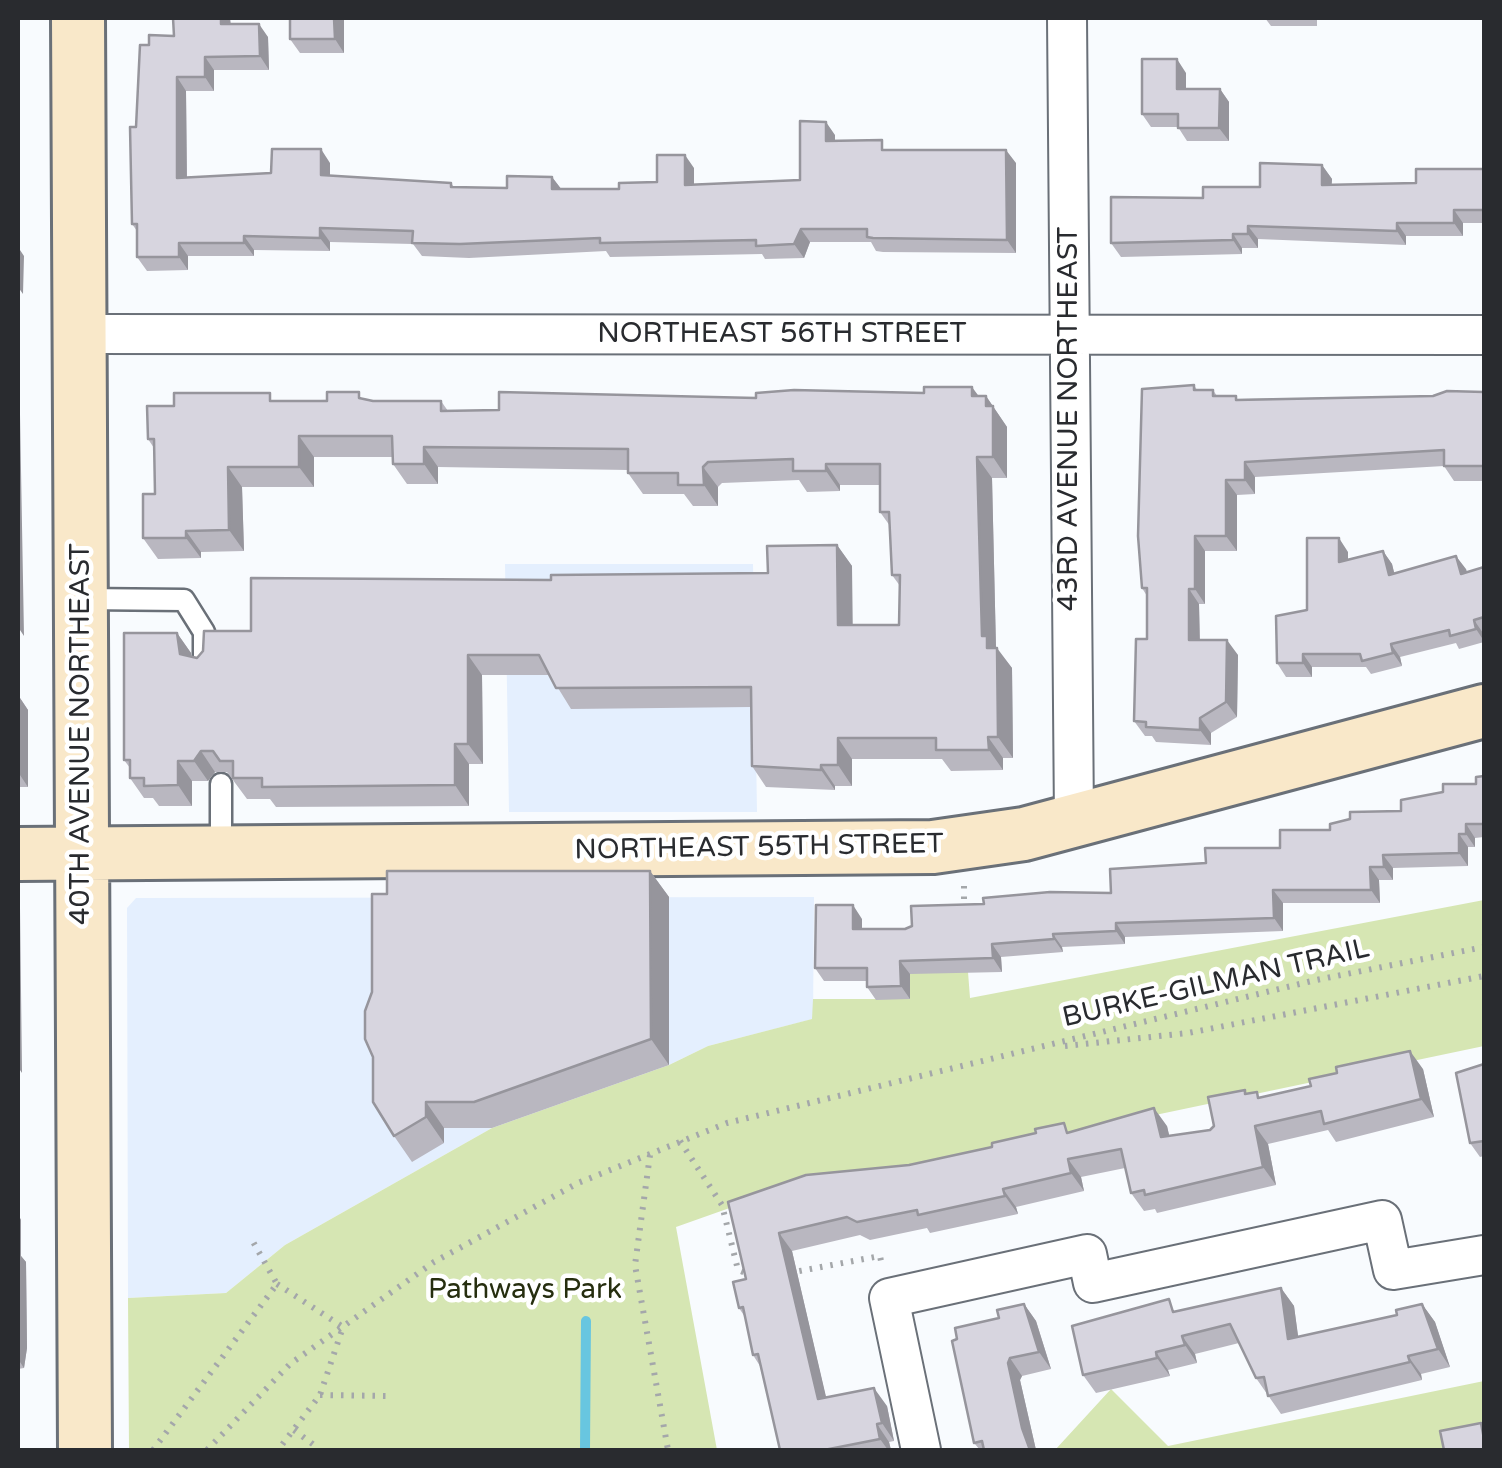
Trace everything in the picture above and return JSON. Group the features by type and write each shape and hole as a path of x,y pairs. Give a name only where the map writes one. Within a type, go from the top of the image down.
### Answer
{"main road":[{"name":"40TH AVENUE NORTHEAST","path":"76,1442 82,854 78,18"},
{"name":"NORTHEAST 55TH STREET","path":"18,854 898,850 980,842 1074,820 1484,711"}],"street":[{"name":"43RD AVENUE NORTHEAST","path":"1067,18 1074,820"},
{"name":"NORTHEAST 56TH STREET","path":"79,334 1484,336"},
{"path":"920,1450 888,1298 1087,1254 1093,1283 1382,1220 1393,1270 1484,1254"}],"lane":[{"path":"80,598 184,600 204,632 204,666"},
{"path":"221,784 221,853"}],"path":[{"path":"964,886 964,922"},
{"name":"BURKE-GILMAN TRAIL","path":"1044,1048 1316,980 1484,947"},
{"name":"BURKE-GILMAN TRAIL","path":"1044,1048 1188,1033 1484,976"},
{"path":"208,1450 290,1364 434,1262 578,1183 727,1122 1044,1048"},
{"path":"680,1141 722,1206 738,1270 760,1278"},
{"path":"650,1154 635,1265 668,1450"},
{"path":"252,1240 277,1284 343,1326"},
{"path":"776,1275 880,1256 888,1298"},
{"path":"152,1450 277,1284"},
{"path":"278,1450 320,1395 343,1326"},
{"path":"320,1395 390,1396"},
{"path":"294,1430 318,1448"}],"shaded area":[{"path":"505,564 753,564 757,812 509,812"},
{"path":"814,897 813,1019 708,1046 669,1065 492,1128 285,1245 226,1293 128,1298 127,908 136,898"}],"green space":[{"name":"Pathways Park","path":"1484,900 1484,1046 755,1199 676,1227 717,1450 129,1450 128,1298 226,1293 285,1245 492,1128 669,1065 708,1046 812,1019 813,999 910,999 910,973 968,972 970,998"},
{"path":"1484,1381 1484,1450 1055,1450 1111,1389 1168,1446"}],"building":[{"path":"173,18 221,18 221,24 259,24 260,56 205,57 205,77 177,77 177,178 271,173 272,149 321,149 321,175 451,183 451,187 507,188 507,176 552,177 552,189 619,189 619,183 657,182 657,155 685,155 685,185 800,180 800,121 826,122 826,141 882,140 882,150 1006,150 1007,240 873,238 867,237 867,229 801,229 794,244 756,246 756,240 600,243 600,238 460,244 412,243 413,231 320,228 320,238 244,236 244,243 179,243 179,257 137,257 137,224 132,224 130,127 136,127 140,45 149,45 149,35 174,36"},
{"path":"290,18 334,18 335,39 290,39"},
{"path":"1142,59 1177,59 1177,89 1220,89 1219,128 1178,128 1178,114 1142,114"},
{"path":"1260,163 1322,165 1322,185 1416,183 1416,169 1484,169 1484,210 1454,210 1454,223 1397,223 1397,231 1248,226 1248,234 1233,234 1233,240 1111,243 1111,197 1203,198 1203,187 1260,187"},
{"path":"1194,385 1194,390 1213,390 1213,396 1236,396 1236,400 1484,392 1484,466 1444,466 1444,450 1245,462 1245,480 1226,480 1226,536 1195,536 1195,589 1189,589 1189,640 1227,640 1226,702 1200,718 1200,730 1146,727 1146,722 1134,721 1136,639 1147,639 1147,588 1142,588 1138,536 1142,389"},
{"path":"924,387 972,387 972,396 986,396 986,406 993,406 993,457 977,457 982,636 987,636 987,648 997,648 998,737 988,737 989,750 936,750 936,738 838,738 838,765 821,765 821,770 752,766 751,687 556,688 539,655 468,655 468,744 455,744 455,785 262,787 262,778 233,778 233,761 220,761 213,751 201,751 194,761 178,761 178,785 144,786 144,778 130,778 130,760 124,760 124,633 177,633 180,654 197,658 203,651 204,631 251,631 251,578 551,580 551,575 768,573 767,546 837,545 838,625 899,625 900,575 892,575 889,512 880,512 880,464 826,464 826,471 793,471 793,459 708,462 703,467 704,485 678,485 678,473 628,473 628,449 424,447 424,464 393,464 392,436 299,436 299,467 228,467 229,530 186,531 186,538 143,538 143,494 155,494 154,439 148,439 147,406 174,406 174,393 270,393 270,401 327,401 327,392 359,392 359,398 373,401 441,401 441,411 499,410 499,392 756,398 756,393 794,390 924,393"},
{"path":"1307,538 1339,538 1339,562 1383,551 1389,575 1456,556 1461,574 1484,567 1484,617 1474,620 1476,629 1450,636 1449,630 1391,644 1393,653 1362,661 1360,654 1303,654 1303,663 1277,663 1276,616 1307,610"},
{"path":"1484,776 1484,824 1466,824 1466,834 1459,834 1459,853 1383,855 1384,867 1370,867 1371,890 1273,890 1274,918 1116,923 1116,931 1053,934 1054,939 992,944 993,958 900,961 901,986 867,987 867,968 815,968 816,905 853,905 853,929 905,929 912,926 911,906 984,904 983,898 1050,892 1111,893 1110,869 1206,863 1205,848 1280,848 1280,830 1330,830 1330,824 1350,819 1350,812 1401,811 1401,800 1443,792 1443,784 1476,784 1476,777"},
{"path":"387,871 650,871 651,1039 474,1102 426,1102 426,1117 394,1136 373,1102 373,1057 365,1039 365,1011 372,992 372,894 387,894"},
{"path":"1410,1051 1421,1099 1324,1124 1321,1111 1255,1126 1263,1167 1145,1195 1144,1190 1131,1193 1121,1149 1068,1159 1071,1173 1003,1189 1005,1196 918,1215 917,1210 857,1222 847,1217 779,1233 818,1399 874,1388 882,1423 877,1424 880,1439 824,1450 780,1450 758,1354 753,1355 743,1307 739,1308 733,1282 746,1279 728,1202 806,1175 909,1165 992,1147 992,1143 1036,1133 1035,1129 1064,1123 1067,1133 1154,1108 1161,1137 1210,1130 1214,1126 1208,1097 1245,1090 1245,1094 1257,1092 1258,1098 1311,1086 1309,1079 1337,1073 1336,1067"},
{"path":"1484,1064 1484,1141 1470,1143 1456,1073"},
{"path":"1281,1288 1288,1339 1397,1315 1396,1310 1422,1304 1438,1349 1408,1356 1410,1362 1268,1396 1264,1377 1256,1378 1230,1324 1182,1336 1185,1345 1156,1352 1157,1358 1083,1375 1072,1326 1169,1299 1173,1312"},
{"path":"1024,1304 1039,1352 1010,1358 1008,1363 1030,1450 984,1450 982,1441 974,1443 952,1341 957,1339 955,1328 999,1318 997,1310"},
{"path":"1481,1423 1484,1450 1444,1450 1440,1431"}],"waterway":[{"path":"585,1450 586,1321"}]}
